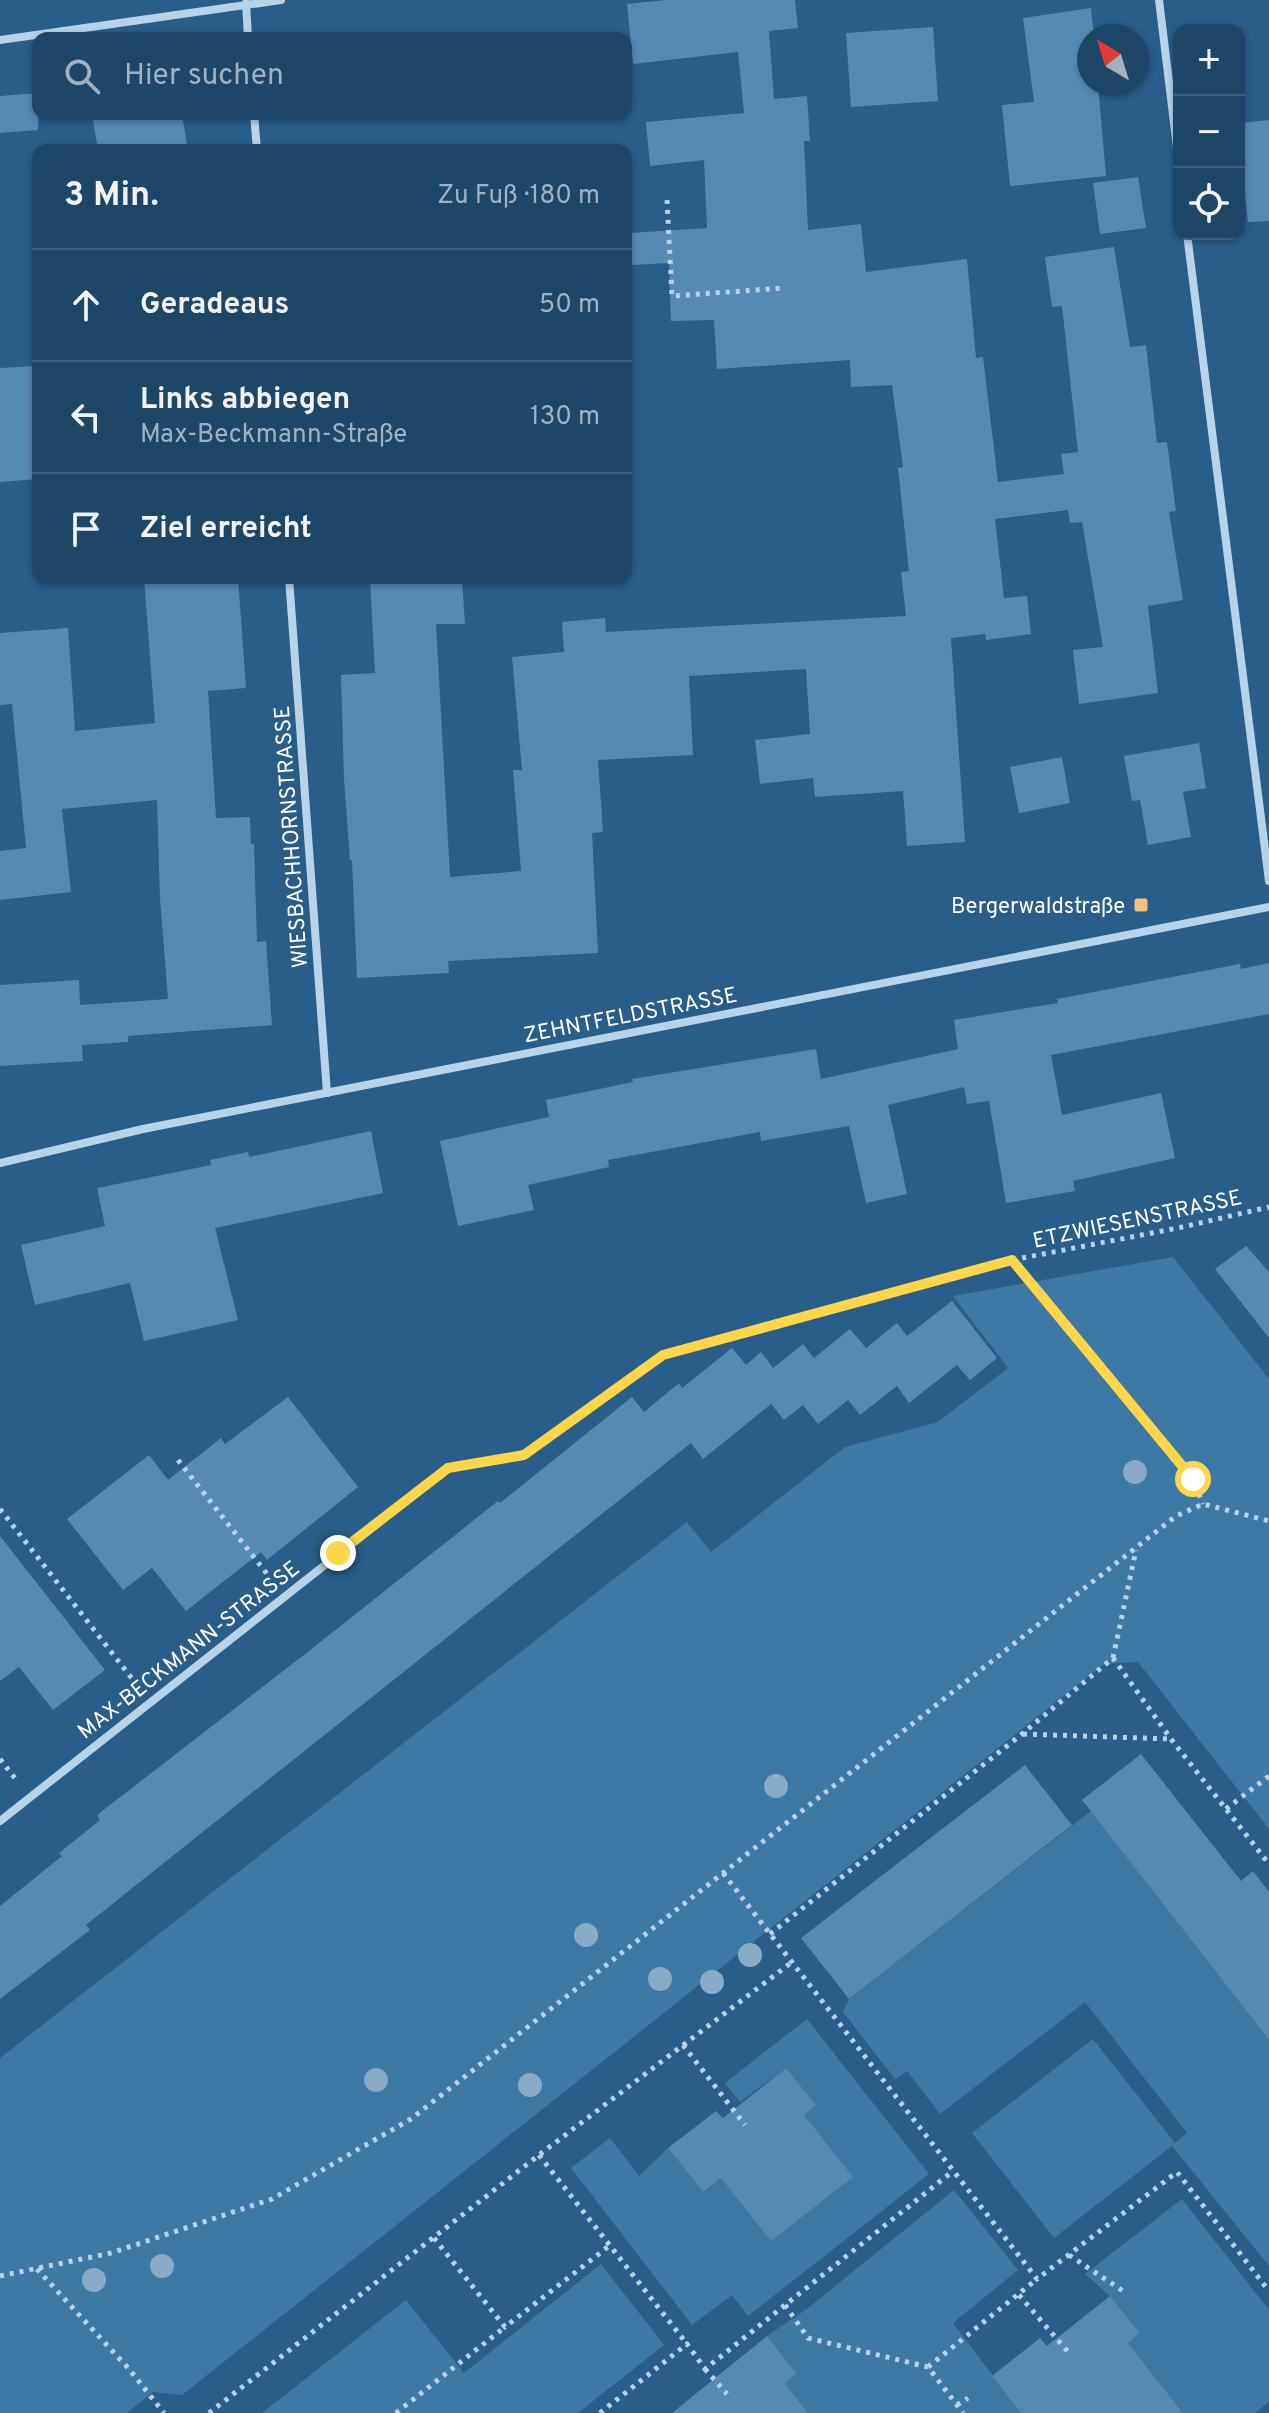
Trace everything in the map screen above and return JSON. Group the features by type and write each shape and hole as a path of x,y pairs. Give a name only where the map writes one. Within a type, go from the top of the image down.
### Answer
{"street":[{"path":"53,32 281,0"},
{"path":"1159,0 1173,115"},
{"path":"246,3 248,32"},
{"path":"0,40 32,35"},
{"path":"254,120 256,144"},
{"path":"1188,240 1269,881"},
{"name":"WIESBACHHORNSTRASSE","path":"289,584 327,1093"},
{"name":"ZEHNTFELDSTRASSE","path":"0,1163 143,1129 1269,907"},
{"name":"MAX-BECKMANN-STRASSE","path":"0,1821 448,1468"}],"path":[{"path":"667,200 672,296 784,288"},
{"name":"ETZWIESENSTRASSE","path":"1012,1260 1269,1207"},
{"path":"448,1468 524,1455 663,1355 1012,1260 1193,1479 1203,1504"},
{"path":"178,1460 285,1596"},
{"path":"0,2276 111,2253 272,2199 411,2119 1176,1516 1203,1504 1269,1521"},
{"path":"0,1509 150,1702"},
{"path":"770,1934 1113,1658 1136,1548"},
{"path":"1113,1658 1171,1739 1269,1864"},
{"path":"1022,1734 1171,1739"},
{"path":"1226,1809 1269,1776"},
{"path":"723,1873 1037,2279"},
{"path":"209,2413 792,1962"},
{"path":"683,2045 745,2125"},
{"path":"539,2155 727,2394"},
{"path":"705,2369 953,2171"},
{"path":"928,2367 1177,2172 1269,2291"},
{"path":"434,2238 505,2327"},
{"path":"396,2413 609,2246"},
{"path":"1069,2255 1126,2293"},
{"path":"37,2268 129,2369 164,2413"},
{"path":"1019,2295 1069,2353"},
{"path":"785,2305 808,2338 928,2367 963,2413"},
{"path":"600,2413 687,2344"},
{"path":"957,2405 968,2398"}],"shaded area":[{"path":"1173,1257 1269,1379 1269,1829 1138,1662 1104,1664 182,2395 153,2392 127,2413 0,2413 0,2058 687,1522 711,1552 845,1447 938,1422 1008,1368 953,1296"},
{"path":"1091,1811 1269,2040 1269,2266 1172,2146 1054,2238 972,2133 1093,2039 1175,2143 1187,2133 1085,2002 940,2114 907,2071 895,2079 843,2012 849,1999"},
{"path":"807,2019 929,2174 748,2316 732,2295 692,2325 571,2168 610,2138 639,2176 668,2148 703,2192 815,2105 786,2068 740,2102 725,2083"},
{"path":"954,2190 1018,2270 953,2323 1021,2413 808,2413 785,2383 797,2374 767,2336 808,2308"},
{"path":"1182,2199 1269,2310 1269,2402 1255,2413 1166,2413 1176,2404 1128,2343 1140,2333 1110,2296 1085,2274"},
{"path":"601,2264 664,2345 578,2413 262,2413 406,2300 464,2373"}],"building":[{"path":"665,0 795,0 798,28 769,31 774,99 807,96 810,141 804,141 808,230 861,224 866,272 967,259 976,358 983,357 998,482 1064,474 1061,454 1078,452 1062,306 1052,307 1045,257 1114,247 1130,347 1146,345 1157,443 1167,442 1176,511 1169,512 1183,600 1148,606 1158,693 1079,704 1073,650 1103,647 1082,522 1070,523 1068,510 995,519 1004,598 1027,596 1031,634 986,640 985,634 951,638 965,842 907,846 903,791 815,797 813,778 760,784 755,740 810,734 806,669 689,676 693,755 598,760 603,832 592,833 598,953 448,961 449,973 357,978 352,860 344,779 341,675 375,673 370,584 462,584 465,624 436,624 450,877 521,871 513,770 522,770 512,657 564,652 562,622 605,618 606,632 906,616 901,572 909,571 898,468 903,467 892,385 851,387 850,360 717,369 714,320 671,321 669,263 632,265 632,233 707,228 704,160 650,166 646,122 744,113 738,52 633,64 627,4"},
{"path":"1091,8 1093,24 1077,24 1077,96 1099,96 1106,176 1010,186 1002,105 1034,102 1023,18"},
{"path":"933,27 938,101 851,107 846,33"},
{"path":"32,93 32,120 38,120 38,130 0,133 0,96"},
{"path":"93,120 183,120 187,144 97,144"},
{"path":"1269,120 1269,221 1248,222 1245,122"},
{"path":"1138,177 1146,228 1100,234 1093,183"},
{"path":"32,366 32,479 0,482 0,368"},
{"path":"144,584 238,584 246,688 208,691 216,818 250,817 251,844 254,844 257,942 266,941 272,1025 128,1036 128,1042 82,1045 83,1061 0,1066 0,985 79,980 80,1005 168,999 160,899 157,800 62,809 71,892 0,900 0,851 26,848 12,704 0,705 0,633 68,628 75,731 155,723"},
{"path":"1199,743 1206,788 1183,792 1191,837 1148,845 1140,800 1132,801 1124,756"},
{"path":"1062,757 1070,803 1019,813 1010,767"},
{"path":"1269,963 1269,1014 1051,1055 1062,1115 1161,1093 1175,1158 1073,1181 1075,1191 1006,1203 989,1101 967,1104 964,1087 888,1105 907,1194 866,1203 849,1126 761,1141 760,1132 608,1160 609,1167 528,1185 534,1210 458,1226 440,1141 549,1117 546,1100 633,1082 632,1079 816,1049 821,1079 958,1049 954,1020 1058,1003 1057,999 1240,964 1241,969"},
{"path":"371,1131 383,1193 215,1228 238,1320 144,1341 130,1283 35,1305 21,1245 105,1226 97,1188 211,1165 210,1160 248,1152 249,1157"},
{"path":"1246,1246 1269,1272 1269,1338 1215,1269"},
{"path":"952,1301 997,1358 970,1380 957,1365 909,1403 897,1386 860,1415 848,1400 818,1424 803,1405 784,1420 771,1404 703,1459 691,1443 86,1925 90,1930 0,1999 0,1906 62,1856 59,1853 100,1820 97,1815 632,1397 644,1412 679,1383 682,1388 732,1348 746,1365 761,1352 773,1368 803,1344 814,1358 850,1329 866,1348 897,1323 907,1336"},
{"path":"288,1397 358,1487 267,1560 261,1552 186,1611 152,1568 123,1590 67,1519 149,1455 168,1480 221,1438 225,1444"},
{"path":"0,1536 105,1670 53,1710 19,1667 0,1681"},
{"path":"1141,1754 1241,1881 1253,1871 1269,1892 1269,2040 1082,1800"},
{"path":"1025,1765 1072,1825 849,1999 801,1938"},
{"path":"786,2068 816,2105 804,2115 853,2177 771,2241 721,2178 703,2192 668,2148 716,2111 723,2118"},
{"path":"1110,2296 1140,2333 1128,2343 1183,2413 1021,2413 992,2376 1040,2338 1047,2346"},
{"path":"767,2336 797,2374 785,2383 808,2413 672,2413"}],"place":[{"name":"Bergerwaldstraße","path":"1141,905"}],"route":[{"path":"338,1553 448,1468 524,1455 663,1355 1012,1260 1193,1479"}]}
